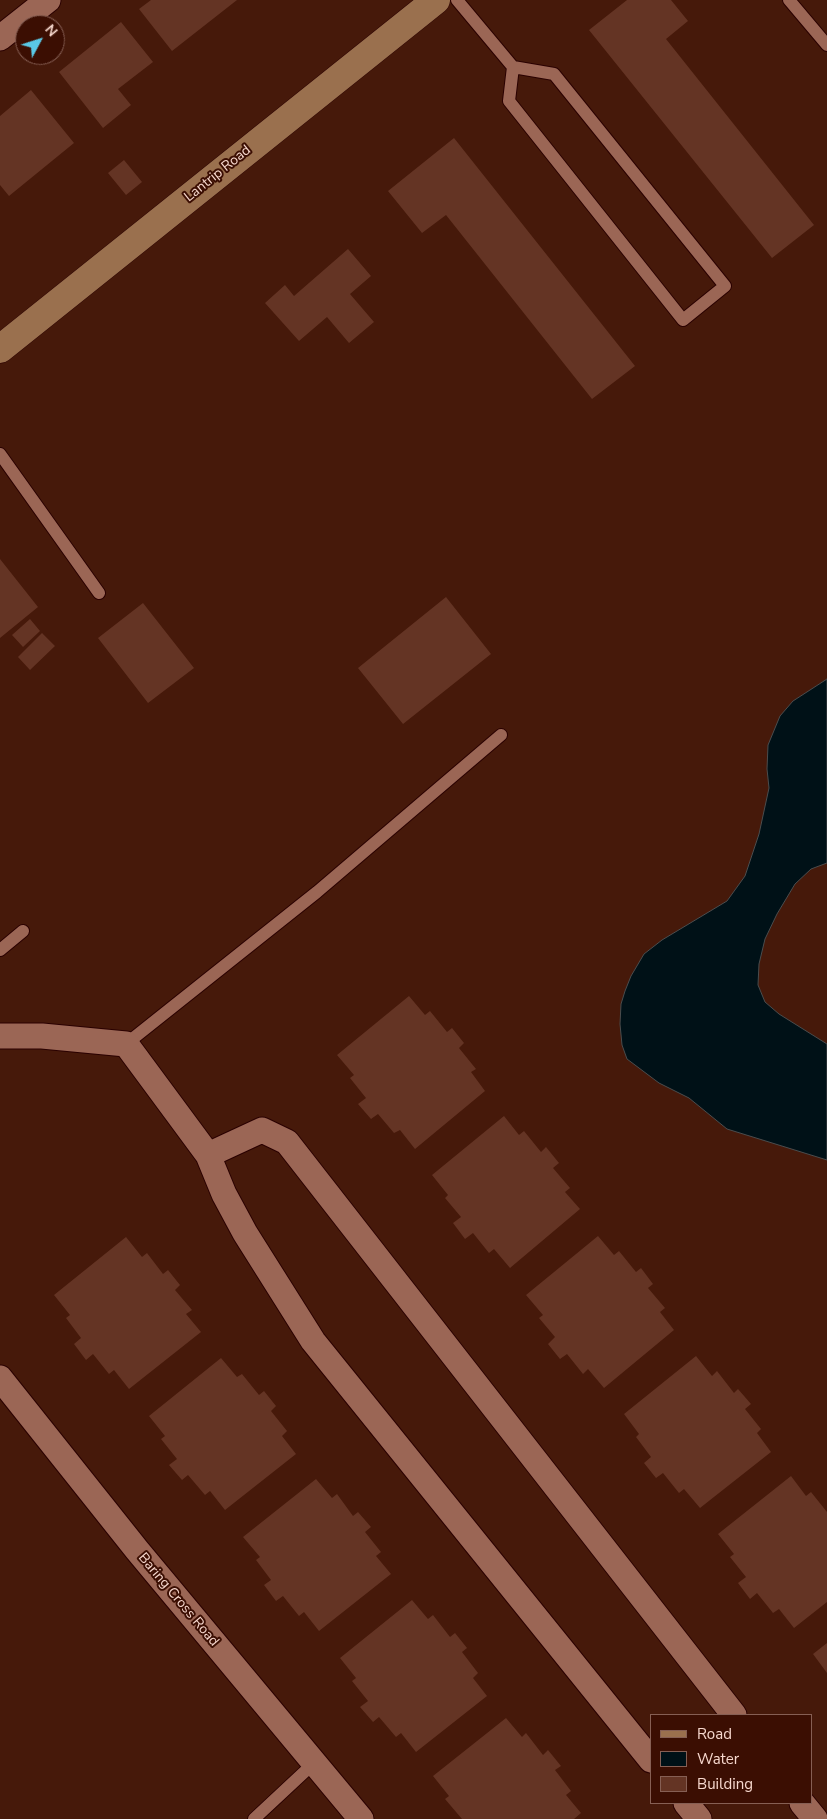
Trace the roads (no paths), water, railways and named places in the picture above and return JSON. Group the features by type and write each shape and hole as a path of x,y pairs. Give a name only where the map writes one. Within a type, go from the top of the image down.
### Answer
{"street":[{"path":"0,38 48,0"},
{"name":"Lantrip Road","path":"0,348 436,0"},
{"path":"0,1036 42,1036 126,1044 208,1154 224,1194 245,1233 313,1341 650,1759"},
{"path":"208,1154 262,1130 287,1142 733,1714"},
{"name":"Baring Cross Road","path":"0,1378 137,1550 361,1819"},
{"path":"687,1804 699,1819"},
{"path":"803,1804 815,1819"}],"lane":[{"path":"457,0 514,68 554,74 725,286 683,320 509,101 514,68"},
{"path":"789,0 827,45"},
{"path":"0,454 99,593"},
{"path":"126,1044 317,892 500,735"},
{"path":"0,950 23,931"},
{"path":"254,1819 314,1763"}],"water":[{"path":"827,679 827,863 811,869 795,884 777,914 765,939 759,964 758,985 765,1002 779,1014 827,1044 827,1160 727,1129 689,1098 659,1083 627,1059 622,1045 620,1024 621,1004 625,991 631,976 644,954 662,940 727,901 745,876 759,834 769,788 767,769 768,745 780,716 793,701"}]}
